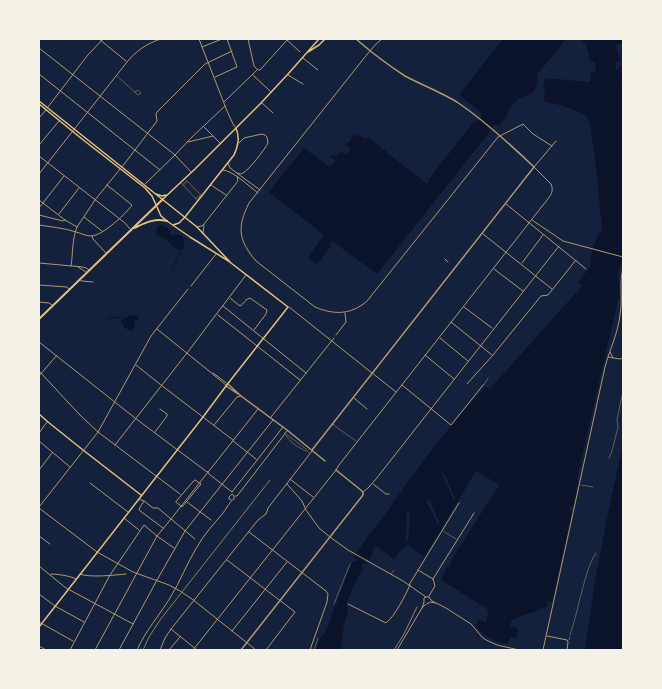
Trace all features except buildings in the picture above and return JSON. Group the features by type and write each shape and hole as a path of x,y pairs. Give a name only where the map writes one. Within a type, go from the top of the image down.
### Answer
{"main road":[{"path":"39,319 192,172 271,92 319,39"},
{"path":"306,53 319,45 325,39"},
{"path":"39,102 185,217 197,227 232,263 288,307 39,627"},
{"path":"46,108 73,130"},
{"path":"171,225 179,223 185,217 234,155 238,144 238,135 235,128"},
{"path":"121,168 150,193 161,216 171,225 232,263"},
{"path":"156,194 162,196 168,194"},
{"path":"179,223 181,214"},
{"path":"131,230 152,220 167,221"},
{"path":"39,414 141,495"}],"street":[{"path":"39,118 100,40 103,39"},
{"path":"39,174 127,62 140,48 155,40 161,39"},
{"path":"199,39 235,128"},
{"path":"202,47 222,39"},
{"path":"214,78 237,67 227,39"},
{"path":"248,39 254,66 259,70"},
{"path":"224,102 259,70 287,39 300,52"},
{"path":"194,649 532,220 552,192 551,184 534,167 502,136 470,111 442,94 404,75 356,39"},
{"path":"382,39 377,42 258,192 244,214 241,230 244,243 249,253 256,261 315,307 325,311 345,312 358,308 367,302 498,137 523,124 533,134 552,146"},
{"path":"100,40 127,62"},
{"path":"39,48 175,155 192,172"},
{"path":"71,266 75,231 107,185 157,121 156,114 205,64 232,52"},
{"path":"303,56 318,70"},
{"path":"39,74 160,170"},
{"path":"288,74 303,84"},
{"path":"252,75 271,92"},
{"path":"261,102 273,113"},
{"path":"144,185 225,106"},
{"path":"39,145 59,120"},
{"path":"204,127 220,143"},
{"path":"237,173 241,174 244,172 267,146 268,142 267,137 262,134 244,138 238,144"},
{"path":"187,142 213,136"},
{"path":"160,649 164,638 258,520 266,514 268,508 312,450 556,141"},
{"path":"39,156 125,223 131,230"},
{"path":"228,162 230,168 260,190"},
{"path":"222,170 229,171 258,192"},
{"path":"39,208 64,176"},
{"path":"197,227 204,224 238,181 237,176"},
{"path":"39,226 75,231 92,236 103,231 119,219 132,206 132,204 107,185"},
{"path":"211,185 226,196"},
{"path":"58,215 80,188"},
{"path":"39,200 77,228"},
{"path":"505,204 586,269"},
{"path":"39,215 62,221 65,220"},
{"path":"84,216 103,231"},
{"path":"532,220 561,240 623,257"},
{"path":"203,233 204,224"},
{"path":"482,233 553,289"},
{"path":"521,264 544,235"},
{"path":"92,236 93,240 106,254"},
{"path":"241,650 362,496 363,492 372,483 558,246"},
{"path":"191,286 216,254"},
{"path":"445,259 448,262"},
{"path":"467,384 493,355 541,296 548,294 553,289 576,260"},
{"path":"39,263 84,267 88,272"},
{"path":"78,267 88,272"},
{"path":"494,268 524,291"},
{"path":"543,650 607,361 620,319 622,303 621,276 623,268"},
{"path":"114,444 162,385 247,275"},
{"path":"80,279 82,281 93,282"},
{"path":"39,285 67,287 70,289"},
{"path":"188,289 151,336 98,432 39,507 97,552 137,574 176,588 218,619 256,650"},
{"path":"230,298 240,306 250,298 266,310 266,314 254,330"},
{"path":"228,300 234,302"},
{"path":"39,302 49,303 52,306"},
{"path":"223,306 306,373"},
{"path":"464,306 493,328"},
{"path":"288,307 396,392"},
{"path":"336,335 346,322 345,312"},
{"path":"217,314 300,380"},
{"path":"451,322 493,355"},
{"path":"156,329 325,461"},
{"path":"270,417 334,338"},
{"path":"439,338 468,361"},
{"path":"39,342 114,402 208,472 232,492"},
{"path":"610,352 614,358"},
{"path":"39,376 57,355"},
{"path":"425,355 454,379"},
{"path":"608,357 623,358"},
{"path":"607,361 614,358"},
{"path":"136,364 257,460"},
{"path":"39,371 98,432 180,495"},
{"path":"402,385 451,425 484,384"},
{"path":"214,426 237,397 241,396"},
{"path":"354,398 367,409"},
{"path":"155,432 167,416 167,414 160,409"},
{"path":"95,650 157,536 181,506 182,508 208,472 259,409"},
{"path":"120,650 185,531 273,419"},
{"path":"39,433 48,422"},
{"path":"234,497 232,492 283,427"},
{"path":"137,650 150,626 176,588 200,542 231,500 237,496 287,430"},
{"path":"39,442 70,467"},
{"path":"39,470 53,453"},
{"path":"336,470 363,492"},
{"path":"290,479 313,498"},
{"path":"181,506 176,502 180,495 195,480 200,483"},
{"path":"90,483 128,512"},
{"path":"287,483 302,501 319,528 348,550 410,585 425,598"},
{"path":"372,483 388,494"},
{"path":"231,500 228,497 232,494"},
{"path":"138,499 144,501 153,508 158,508 195,539"},
{"path":"144,501 139,510 163,529"},
{"path":"186,501 211,520"},
{"path":"348,604 386,623 389,621 458,503"},
{"path":"433,579 474,512"},
{"path":"124,518 140,530"},
{"path":"70,650 117,563 144,525 175,548"},
{"path":"249,531 328,594 327,602 310,650"},
{"path":"39,536 50,544"},
{"path":"226,560 296,612 266,650"},
{"path":"232,631 287,561"},
{"path":"39,566 68,589 134,624"},
{"path":"418,570 433,579 435,586 429,597 425,598"},
{"path":"50,574 74,577 76,579"},
{"path":"80,574 82,576 110,576 126,574"},
{"path":"39,594 55,606 85,622"},
{"path":"429,597 431,600 471,624 486,640 498,645 519,650"},
{"path":"397,650 422,608 425,598"},
{"path":"422,608 430,602 436,603"},
{"path":"39,622 74,642"},
{"path":"171,630 197,650"},
{"path":"169,650 180,636"},
{"path":"546,636 568,640 567,650"},
{"path":"39,646 46,650"}],"lane":[{"path":"116,75 135,92"},
{"path":"185,179 202,196"},
{"path":"180,182 198,201"},
{"path":"184,186 185,182 188,182"},
{"path":"195,198 199,197 199,193"},
{"path":"484,384 488,378"},
{"path":"609,458 618,427 617,420 623,391"},
{"path":"334,424 357,442"},
{"path":"285,434 310,453"},
{"path":"581,484 593,486"},
{"path":"442,531 457,540"},
{"path":"568,640 583,586 596,553"},
{"path":"334,604 350,564"},
{"path":"391,574 394,570"},
{"path":"314,650 318,638"}],"water":[{"path":"503,39 566,39 537,75 537,84 534,91 516,101 509,110 508,116 498,126 495,124 490,129 488,134 377,274 332,241 329,244 331,246 317,265 308,257 324,235 269,192 304,148 330,167 330,165 334,164 335,160 334,158 330,158 331,155 336,156 342,151 347,155 351,149 345,144 350,141 352,136 356,135 366,139 368,137 427,184 429,181 428,180 475,120 477,122 483,114 459,95"},
{"path":"581,39 623,39 623,43 616,45 621,62 615,62 616,70 619,68 618,66 622,66 623,84 620,85 623,86 623,256 618,274 620,298 618,300 577,479 578,481 573,507 570,506 569,511 572,511 552,602 548,601 547,607 537,609 537,611 512,620 510,626 517,628 518,630 516,638 510,637 508,643 506,644 486,636 476,626 478,620 486,622 489,612 486,608 441,580 447,568 450,566 451,561 499,485 476,471 424,557 408,545 400,551 394,559 376,546 369,560 366,558 364,561 367,563 363,563 361,566 364,567 353,586 347,602 348,611 344,624 341,650 316,650 320,638 325,633 353,561 356,562 358,560 355,557 411,477 473,400 486,386 490,389 582,286 578,283 591,265 594,244 602,232 597,173 590,123 584,115 579,112 544,101 545,91 543,90 545,78 590,82 591,72 596,71 595,62 590,61 586,45","holes":["444,473 455,498 453,499 442,474","429,499 440,524 438,525 426,500","407,513 410,513 408,541 406,540"]},
{"path":"160,225 170,230 171,235 174,236 178,234 183,238 184,242 182,249 180,250 173,247 166,239 156,234 156,229"},
{"path":"137,315 139,318 134,322 135,327 131,331 122,324 122,317 126,318"},
{"path":"623,444 623,650 585,650 596,575"}],"waterway":[{"path":"172,270 180,250"},
{"path":"108,318 122,317"}],"railway":[{"path":"143,650 160,620 270,480"},
{"path":"394,650 404,634 417,607"}]}
